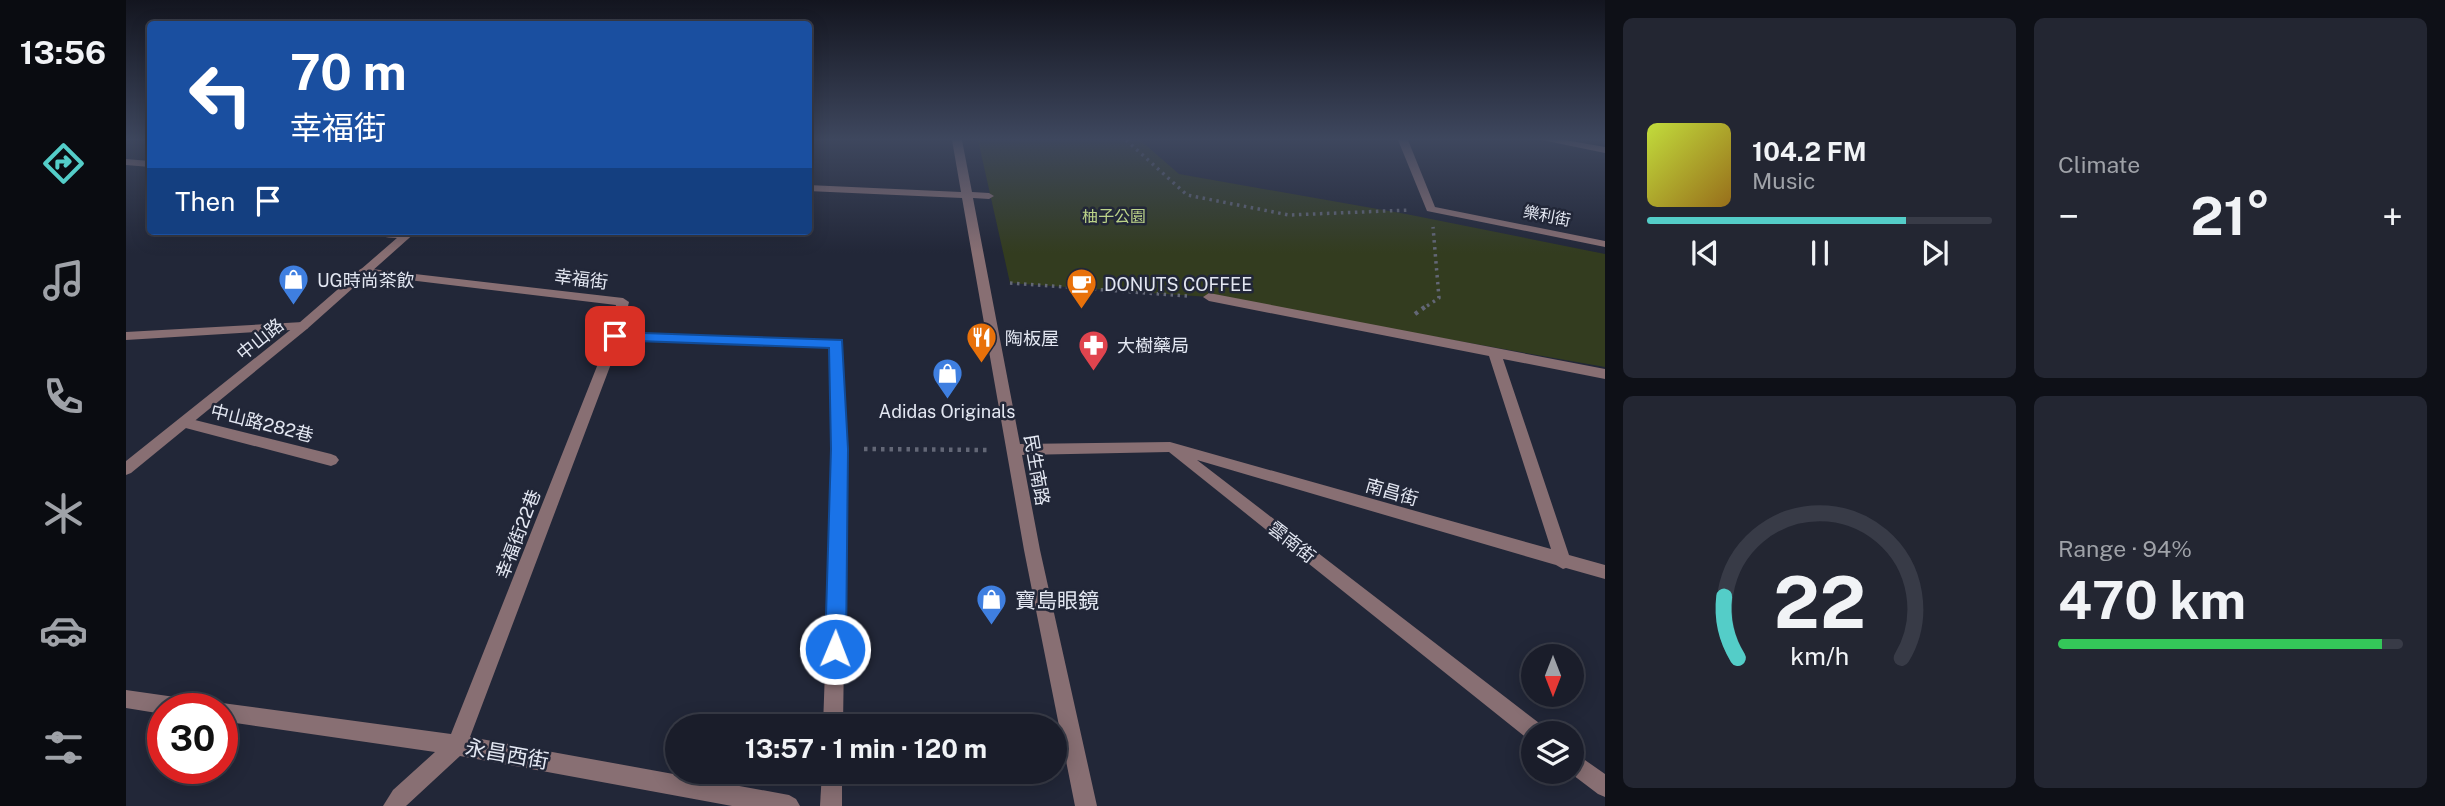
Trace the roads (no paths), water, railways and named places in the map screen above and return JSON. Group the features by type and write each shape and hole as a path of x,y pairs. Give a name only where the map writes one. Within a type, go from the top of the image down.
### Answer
{"street":[{"name":"民生南路","path":"965,178 1014,450 1086,806"},
{"name":"樂利街","path":"1418,178 1431,209 1605,244"},
{"path":"812,188 989,195"},
{"name":"中山路","path":"126,469 303,326 408,235"},
{"name":"幸福街","path":"363,272 623,302 615,336"},
{"path":"1209,297 1605,374"},
{"path":"126,336 303,326"},
{"path":"615,336 837,343 839,449 833,714"},
{"name":"幸福街22巷","path":"457,745 615,336"},
{"path":"1494,353 1563,562"},
{"name":"中山路282巷","path":"183,422 331,460"},
{"path":"1014,450 1170,447"},
{"name":"南昌街","path":"1170,447 1605,572"},
{"name":"雲南街","path":"1170,447 1521,721"},
{"path":"126,699 147,702"},
{"name":"永昌西街","path":"238,714 457,745 789,806"},
{"path":"394,806 400,797 457,745"},
{"path":"1584,770 1605,787"},
{"path":"831,806 832,784"}],"place":[{"name":"UG時尚茶飲","path":"294,307"},
{"name":"DONUTS COFFEE","path":"1081,311"},
{"name":"陶板屋","path":"982,365"},
{"name":"大樹藥局","path":"1094,372"},
{"name":"Adidas Originals","path":"947,400"},
{"name":"寶島眼鏡","path":"992,627"}],"park label":[{"name":"柚子公園","path":"1114,216"}]}
